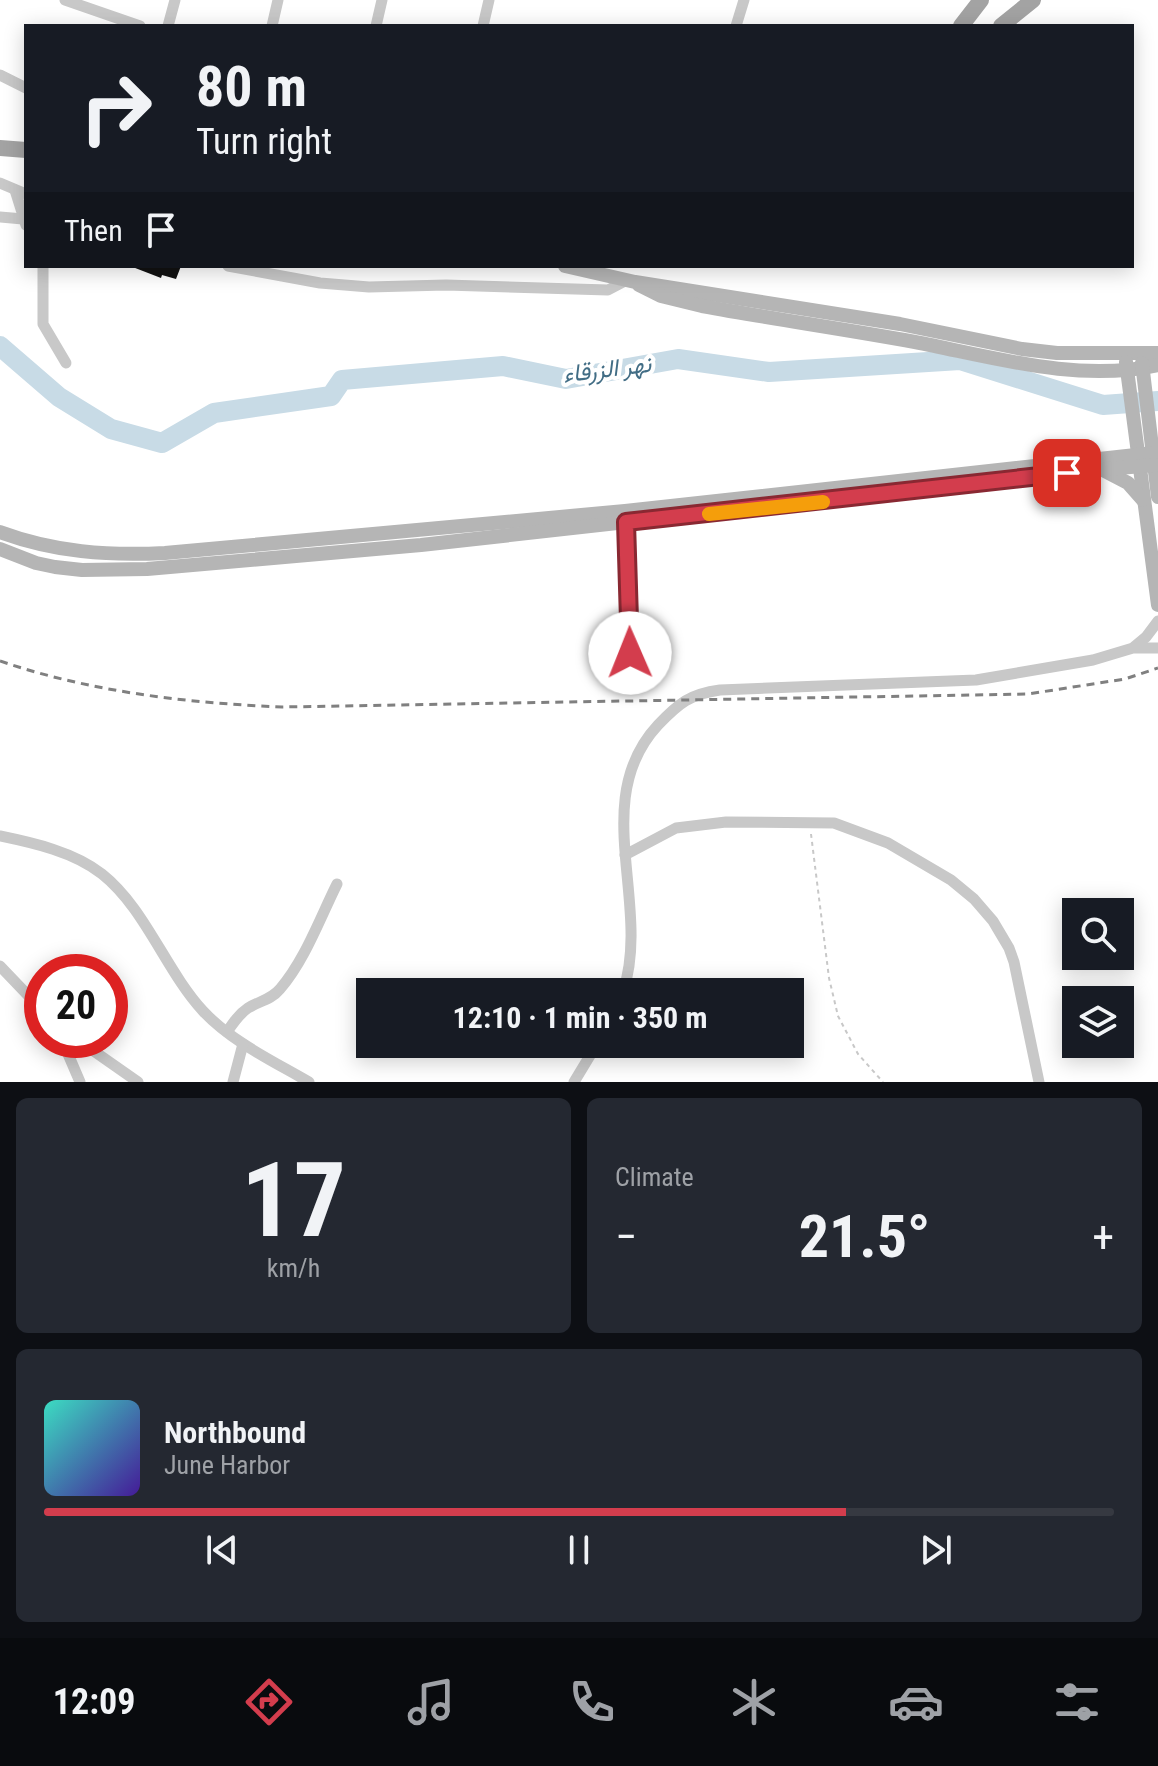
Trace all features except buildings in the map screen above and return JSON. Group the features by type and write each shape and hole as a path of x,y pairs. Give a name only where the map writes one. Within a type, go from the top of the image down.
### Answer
{"main road":[{"path":"959,24 964,0"},
{"path":"961,24 981,0"},
{"path":"1003,24 1033,0"},
{"path":"0,137 24,139"},
{"path":"0,148 24,150"}],"street":[{"path":"169,24 175,0"},
{"path":"272,24 278,0"},
{"path":"376,24 382,0"},
{"path":"483,24 489,0"},
{"path":"737,24 744,0"},
{"path":"68,1 134,24"},
{"path":"0,75 24,87"},
{"path":"0,183 21,192 24,222 0,217"},
{"path":"43,268 43,324 66,363"},
{"path":"239,268 320,283 369,287 446,285 608,290 631,281 661,296 702,306 1043,366 1127,370 1147,363 1158,353"},
{"path":"574,268 631,281 900,324 1022,349 1125,354 1147,363"},
{"path":"1125,354 1141,432 1156,459 1151,499 1158,605"},
{"path":"1147,363 1139,461 1151,499"},
{"path":"1104,464 1141,432"},
{"path":"0,549 45,565 108,570 147,569 1156,459"},
{"path":"1104,464 1151,499"},
{"path":"0,532 51,547 93,554 129,555 420,538"},
{"path":"1133,648 1158,621"},
{"path":"626,978 632,932 623,811 631,764 639,748 685,700 700,693 976,680 1093,660 1133,648 1158,648"},
{"path":"625,855 676,828 726,822 834,823 888,843 951,880 974,899 993,921 1009,948 1021,986 1039,1082"},
{"path":"0,836 56,851 102,873 140,920 191,997 243,1044 309,1082"},
{"path":"227,1032 240,1014 250,1006 271,998 279,990 301,955 337,884"},
{"path":"0,966 24,991"},
{"path":"233,1082 243,1044"},
{"path":"70,1058 80,1082"},
{"path":"104,1058 138,1082"},
{"path":"574,1082 589,1058"}],"lane":[{"path":"626,517 630,653"}],"path":[{"path":"809,821 829,978 838,1016 858,1054 883,1082"}],"waterway":[{"name":"نهر الزرقاء","path":"0,346 59,397 111,429 162,443 214,413 331,396 342,380 503,366 566,379 678,359 769,372 960,360 1103,405 1158,401"}],"railway":[{"path":"0,661 69,681 140,694 282,707 1028,694 1125,679 1158,668"}],"slow traffic":[{"path":"709,514 823,502"}],"route":[{"path":"630,653 626,522 1067,473"}]}
